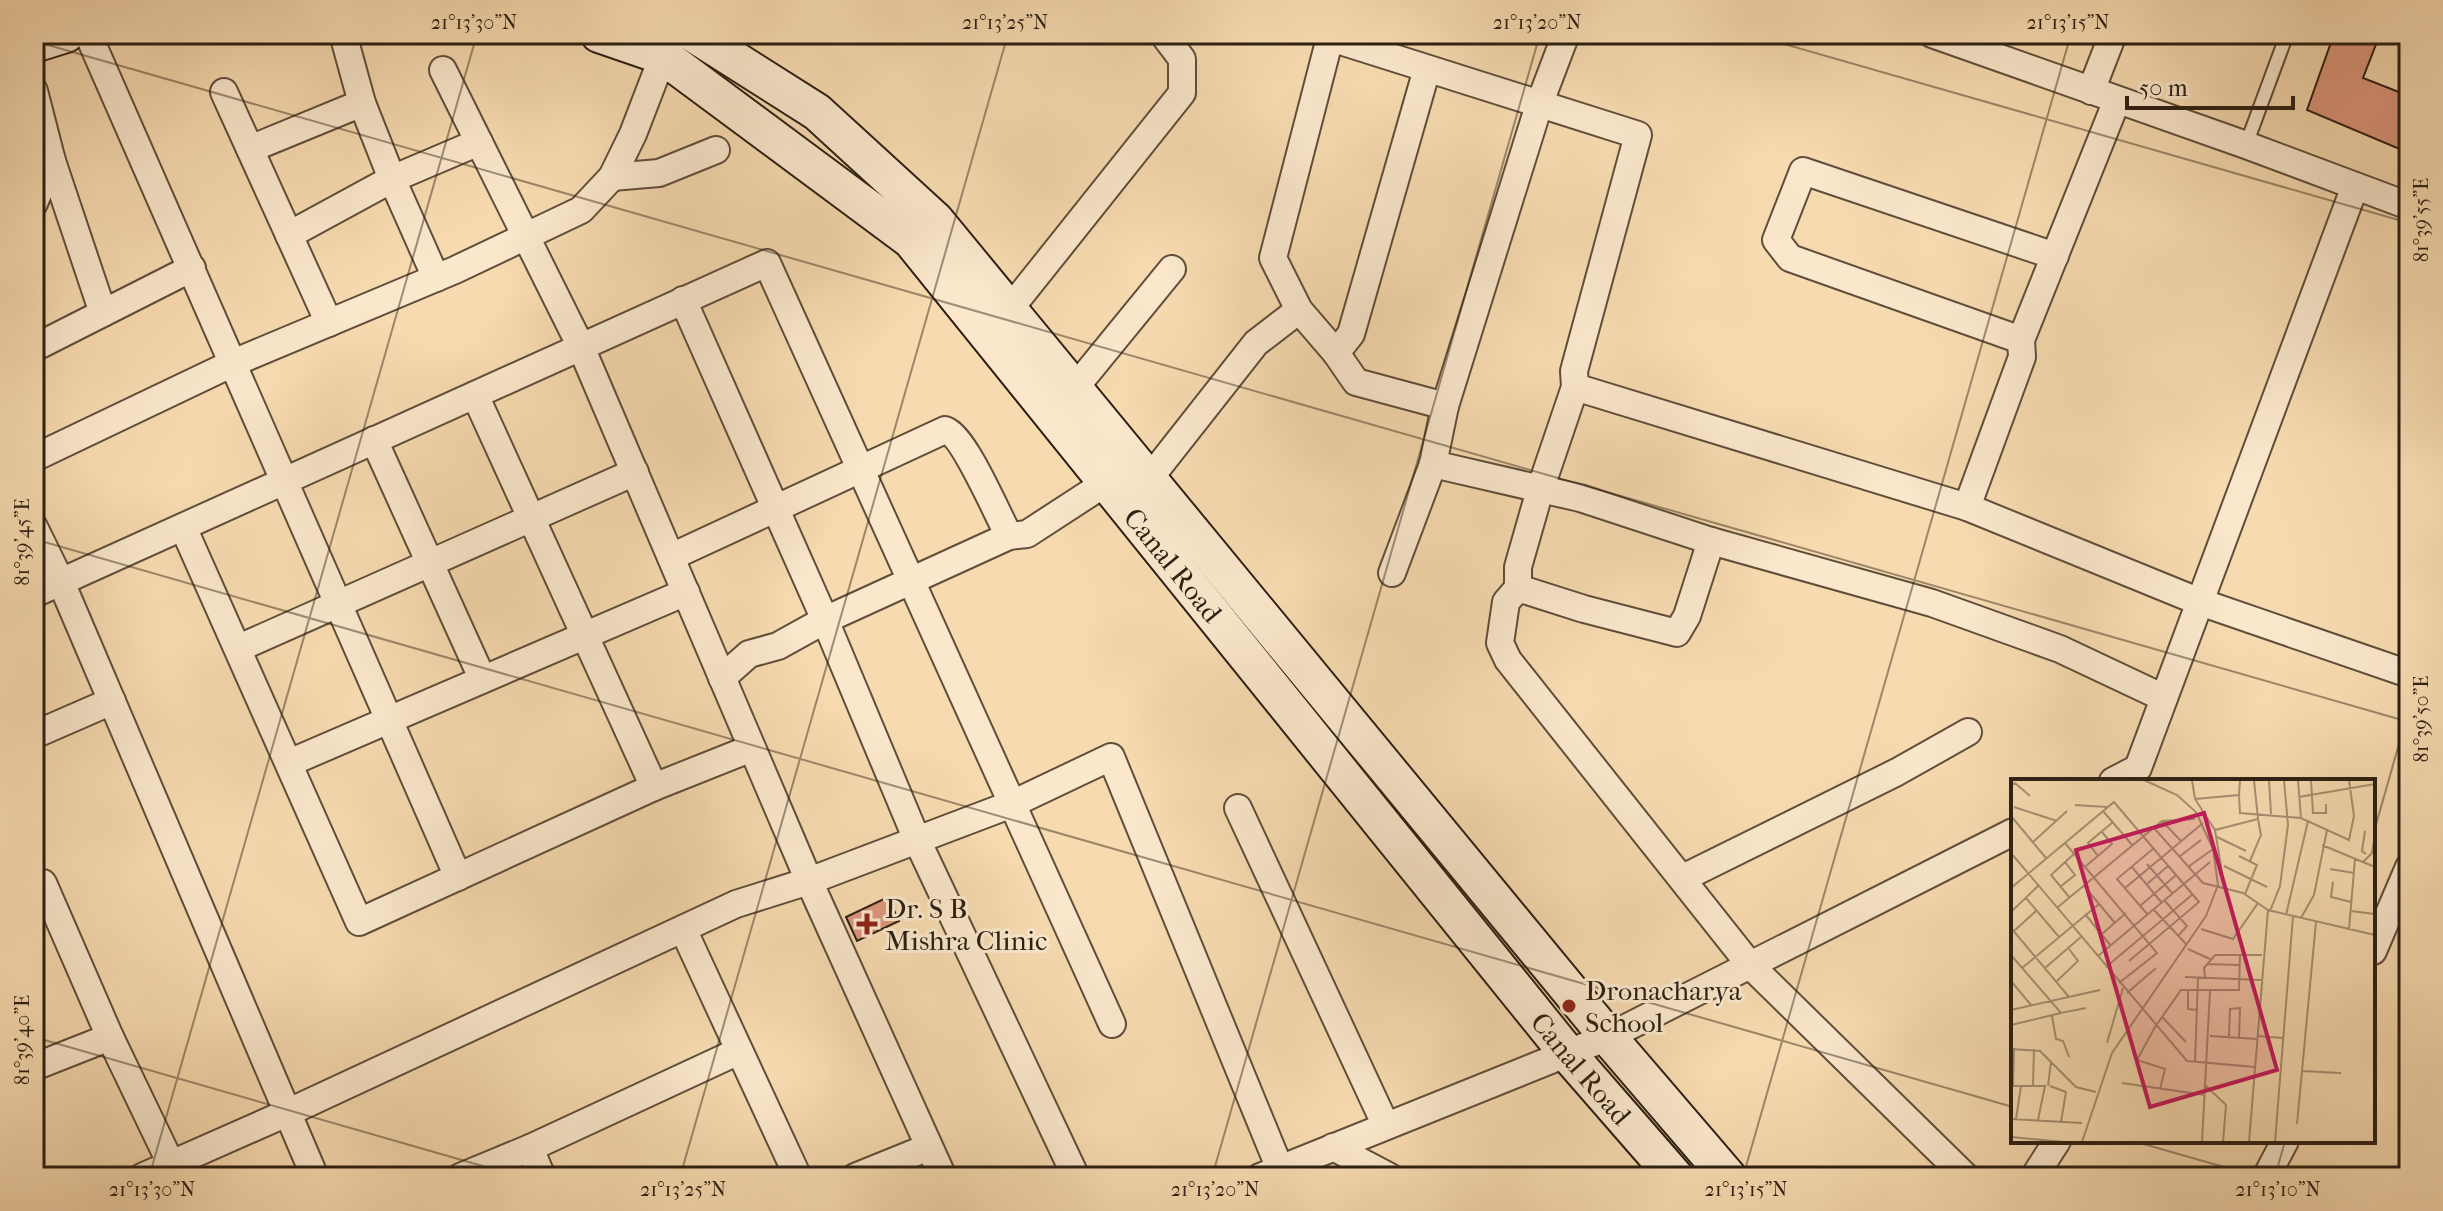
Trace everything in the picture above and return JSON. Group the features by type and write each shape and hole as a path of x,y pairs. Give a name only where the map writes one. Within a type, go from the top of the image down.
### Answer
{"main road":[{"path":"34,44 66,34"},
{"name":"Canal Road","path":"599,34 670,45 911,240 1567,1053 1675,1177"},
{"name":"Canal Road","path":"694,34 817,112 935,220 1608,1037 1728,1177"}],"street":[{"path":"88,34 458,877"},
{"path":"343,34 362,103 436,278"},
{"path":"1009,310 1182,93 1182,59 1163,34"},
{"path":"1392,573 1433,464 1445,406 1539,105 1566,34"},
{"path":"1932,34 2409,206"},
{"path":"2091,91 2113,34"},
{"path":"1445,406 1356,382 1299,310 1273,258 1331,36 1638,135 1574,371 1575,387 1518,567 1518,588 1506,602 1500,643 1508,660 1750,965 1966,1177"},
{"path":"34,458 233,363 436,278 581,210 612,177 670,45"},
{"path":"1336,353 1351,334 1427,69"},
{"path":"443,70 581,347 809,881 943,1177"},
{"path":"34,91 52,161 103,313"},
{"path":"224,92 329,323"},
{"path":"1967,507 2022,357 2021,340 2117,100"},
{"path":"250,149 362,103"},
{"path":"289,235 392,179 479,142"},
{"path":"612,177 659,173 716,150"},
{"path":"34,203 52,161"},
{"path":"2021,340 1790,258 1776,240 1803,171 2055,256"},
{"path":"2117,779 2138,768 2355,186"},
{"path":"34,594 767,263 1112,1024"},
{"path":"34,348 192,268"},
{"path":"1074,389 1172,269"},
{"path":"683,300 825,620 917,840 1076,1177"},
{"path":"1149,479 1256,343 1299,310"},
{"path":"1575,387 1967,507 2200,602 2403,666"},
{"path":"475,395 654,787"},
{"path":"671,557 773,507 945,430 953,432 965,449 1009,536"},
{"path":"374,440 482,678"},
{"path":"1433,464 1580,498 1711,541 1932,603 2060,649 2164,698"},
{"path":"239,648 635,472"},
{"path":"722,678 749,654 778,646 825,620 1009,536 1027,534 1107,482"},
{"path":"34,527 61,582 315,1177"},
{"path":"183,527 359,922 654,787 752,748"},
{"path":"1518,588 1677,633 1687,616 1711,541"},
{"path":"289,763 686,592"},
{"path":"34,735 112,701"},
{"path":"1683,878 1897,772 1968,732"},
{"path":"142,1177 736,904 809,881 1012,804 1111,757 1270,1173 1608,1037 2011,833"},
{"path":"1238,808 1386,1126"},
{"path":"2375,946 2409,867"},
{"path":"34,884 43,883 110,1037 171,1164"},
{"path":"683,929 798,1177"},
{"path":"34,1067 110,1037"},
{"path":"460,1177 739,1051"},
{"path":"2038,1176 2056,1143"},
{"path":"2266,1177 2284,1143"},
{"path":"855,1177 929,1147"},
{"path":"1333,1147 1390,1177"},
{"path":"530,1148 542,1177"}],"lane":[{"path":"2246,145 2287,34"}],"building":[{"path":"2334,34 2380,34 2363,78 2409,96 2409,153 2307,110"},
{"path":"888,897 899,921 857,941 846,917"}],"place":[{"name":"Dr. S B Mishra Clinic","path":"867,924"},
{"name":"Dronacharya School","path":"1569,1006"}]}
